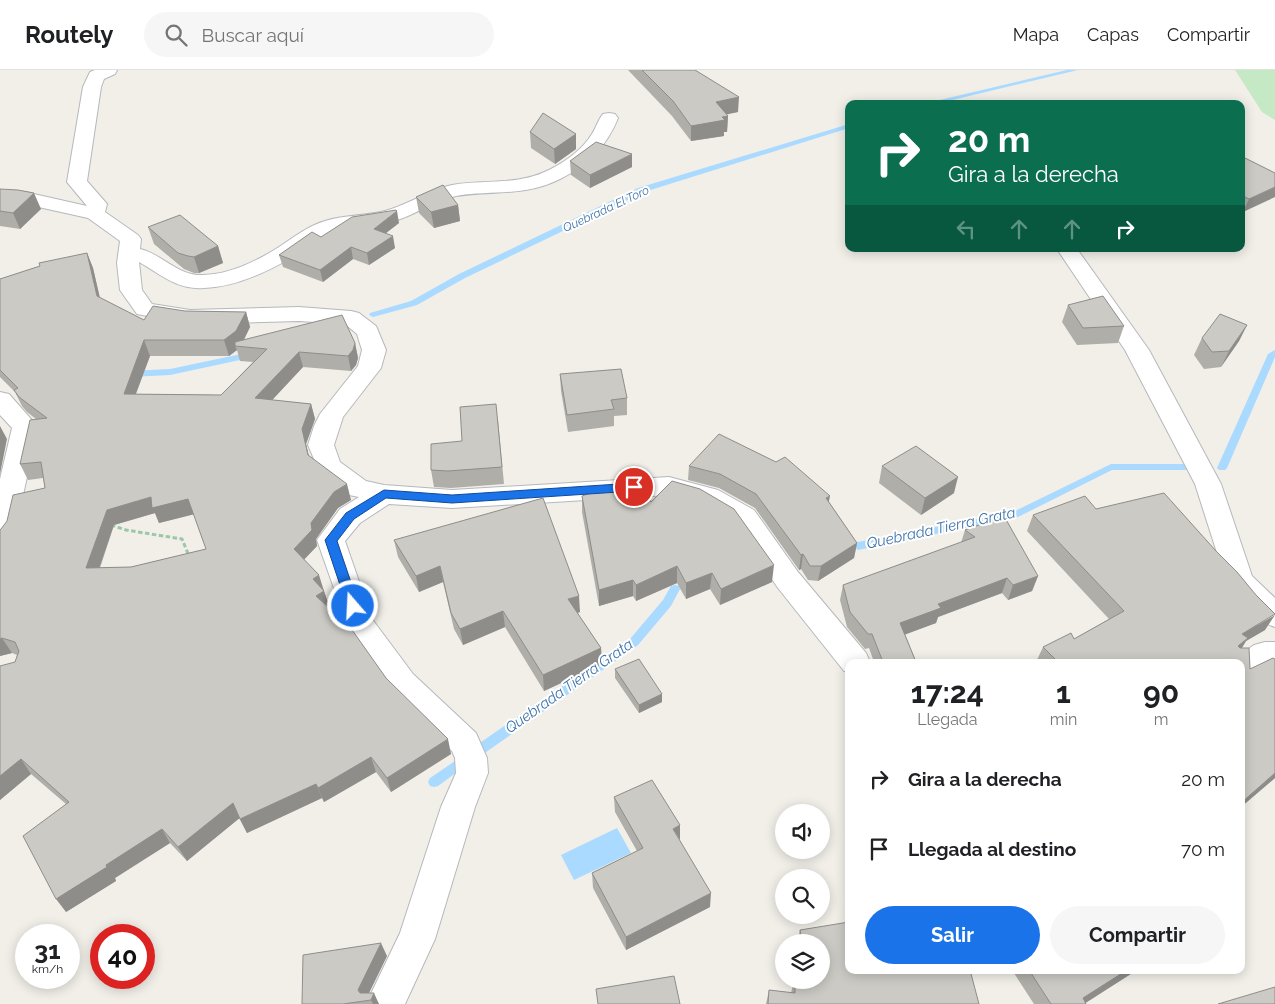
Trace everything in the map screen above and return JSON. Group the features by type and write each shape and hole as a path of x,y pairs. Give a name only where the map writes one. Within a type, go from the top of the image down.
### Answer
{"street":[{"path":"95,214 97,204 77,182 92,87 96,76 109,70"},
{"path":"130,253 147,258 170,274 189,282 221,279 278,256 312,235 331,226 355,220 395,215 430,198 453,191 516,188 543,180 565,170 586,153 604,133 609,118"},
{"path":"0,197 25,198 95,214 132,239 128,263 130,290 145,309 190,317 299,314 351,318 368,330 374,350 369,368 332,414 326,426 321,446 330,466 358,488 384,494 452,499 669,486 709,497 744,517 788,580 853,659"},
{"path":"1069,252 1137,350 1208,484 1240,581 1275,616"},
{"path":"0,400 26,427 0,536"},
{"path":"384,494 350,516 331,540 359,622 402,682 465,743 471,758 472,773 458,807 417,939 385,1004"},
{"path":"1245,668 1265,654 1275,654"}],"path":[{"path":"108,524 126,530 182,539 188,556 193,559"}],"green space":[{"path":"1235,70 1275,70 1275,120 1262,112"}],"water":[{"path":"617,828 631,853 574,880 561,855"}],"building":[{"path":"642,70 695,70 739,97 716,102 728,116 722,117 725,120 691,126 673,101"},
{"path":"543,113 576,134 554,149 530,132"},
{"path":"596,142 632,154 590,175 570,161"},
{"path":"1245,158 1275,173 1275,187 1249,199 1245,197"},
{"path":"443,185 458,205 431,212 416,197"},
{"path":"0,189 34,193 13,213 0,211"},
{"path":"396,210 374,229 393,236 367,253 351,247 320,270 279,255 312,232 321,237 352,217"},
{"path":"180,215 218,246 194,257 188,256 178,253 148,227"},
{"path":"87,253 97,296 144,320 153,306 185,311 246,312 236,331 224,340 144,340 124,394 221,395 267,349 235,346 235,342 342,315 355,343 353,350 348,356 299,352 255,398 311,404 302,429 308,455 347,484 334,492 311,523 312,530 294,549 319,575 313,579 324,591 316,596 350,627 386,678 448,739 387,778 371,757 318,788 316,784 240,819 233,803 178,847 162,829 56,899 23,836 69,802 21,759 0,776 0,666 15,662 19,651 15,642 0,639 0,530 7,521 13,495 45,488 41,462 20,464 30,420 47,418 19,397 14,390 18,388 0,370 0,279 40,266 39,263","holes":["151,497 152,508 188,499 206,549 131,567 86,568 107,510"]},
{"path":"1103,296 1124,326 1083,328 1068,305"},
{"path":"1220,314 1247,325 1229,351 1212,352 1202,338"},
{"path":"621,369 627,398 611,400 614,409 567,415 560,374"},
{"path":"496,404 502,467 448,471 431,470 431,444 462,441 460,407"},
{"path":"719,434 776,462 785,457 830,496 826,498 857,543 821,566 810,566 803,554 801,555 756,494 720,474 689,466"},
{"path":"916,446 958,477 925,498 882,466"},
{"path":"672,481 700,489 734,509 774,565 721,589 712,573 686,583 677,566 636,585 633,580 599,590 582,496 620,483 637,482 651,502"},
{"path":"1164,493 1275,614 1242,634 1248,638 1238,646 1240,648 1249,648 1250,669 1273,658 1275,659 1275,773 1245,799 1245,659 1055,659 1043,647 1071,633 1074,639 1124,611 1033,515 1085,496 1096,509"},
{"path":"543,498 579,596 568,599 601,648 543,675 503,611 460,629 451,613 440,566 416,576 394,540"},
{"path":"1004,516 1038,576 1013,585 1007,578 938,604 941,608 900,623 915,659 882,659 872,634 868,634 850,612 843,585 975,537 965,530"},
{"path":"639,659 662,694 639,705 615,669"},
{"path":"652,780 680,825 673,829 711,893 626,937 592,873 643,848 614,797"},
{"path":"845,923 845,974 971,974 979,1004 768,1004 769,990 795,993 795,989 830,989 830,934 801,934 800,930"},
{"path":"381,943 358,990 360,993 374,993 371,1000 343,1004 302,1004 303,955"},
{"path":"1032,974 1121,974 1083,998 1086,1004 1051,1004"},
{"path":"674,976 680,1004 598,1004 596,989"},
{"path":"1275,987 1275,1004 1218,1004"}],"waterway":[{"name":"Quebrada El Toro","path":"944,100 1075,70"},
{"name":"Quebrada El Toro","path":"373,315 414,303 462,276 641,190 845,127"},
{"name":"Quebrada Tierra Grata","path":"1222,468 1272,354 1275,353"},
{"name":"Quebrada El Toro","path":"130,374 170,372 251,355"},
{"name":"Quebrada Tierra Grata","path":"858,546 1015,515 1111,467 1194,467"},
{"name":"Quebrada Tierra Grata","path":"475,753 634,642 667,603 675,589"},
{"name":"Quebrada Tierra Grata","path":"434,782 464,760"}],"route":[{"path":"353,606 331,540 350,516 384,494 452,499 634,487"}]}
